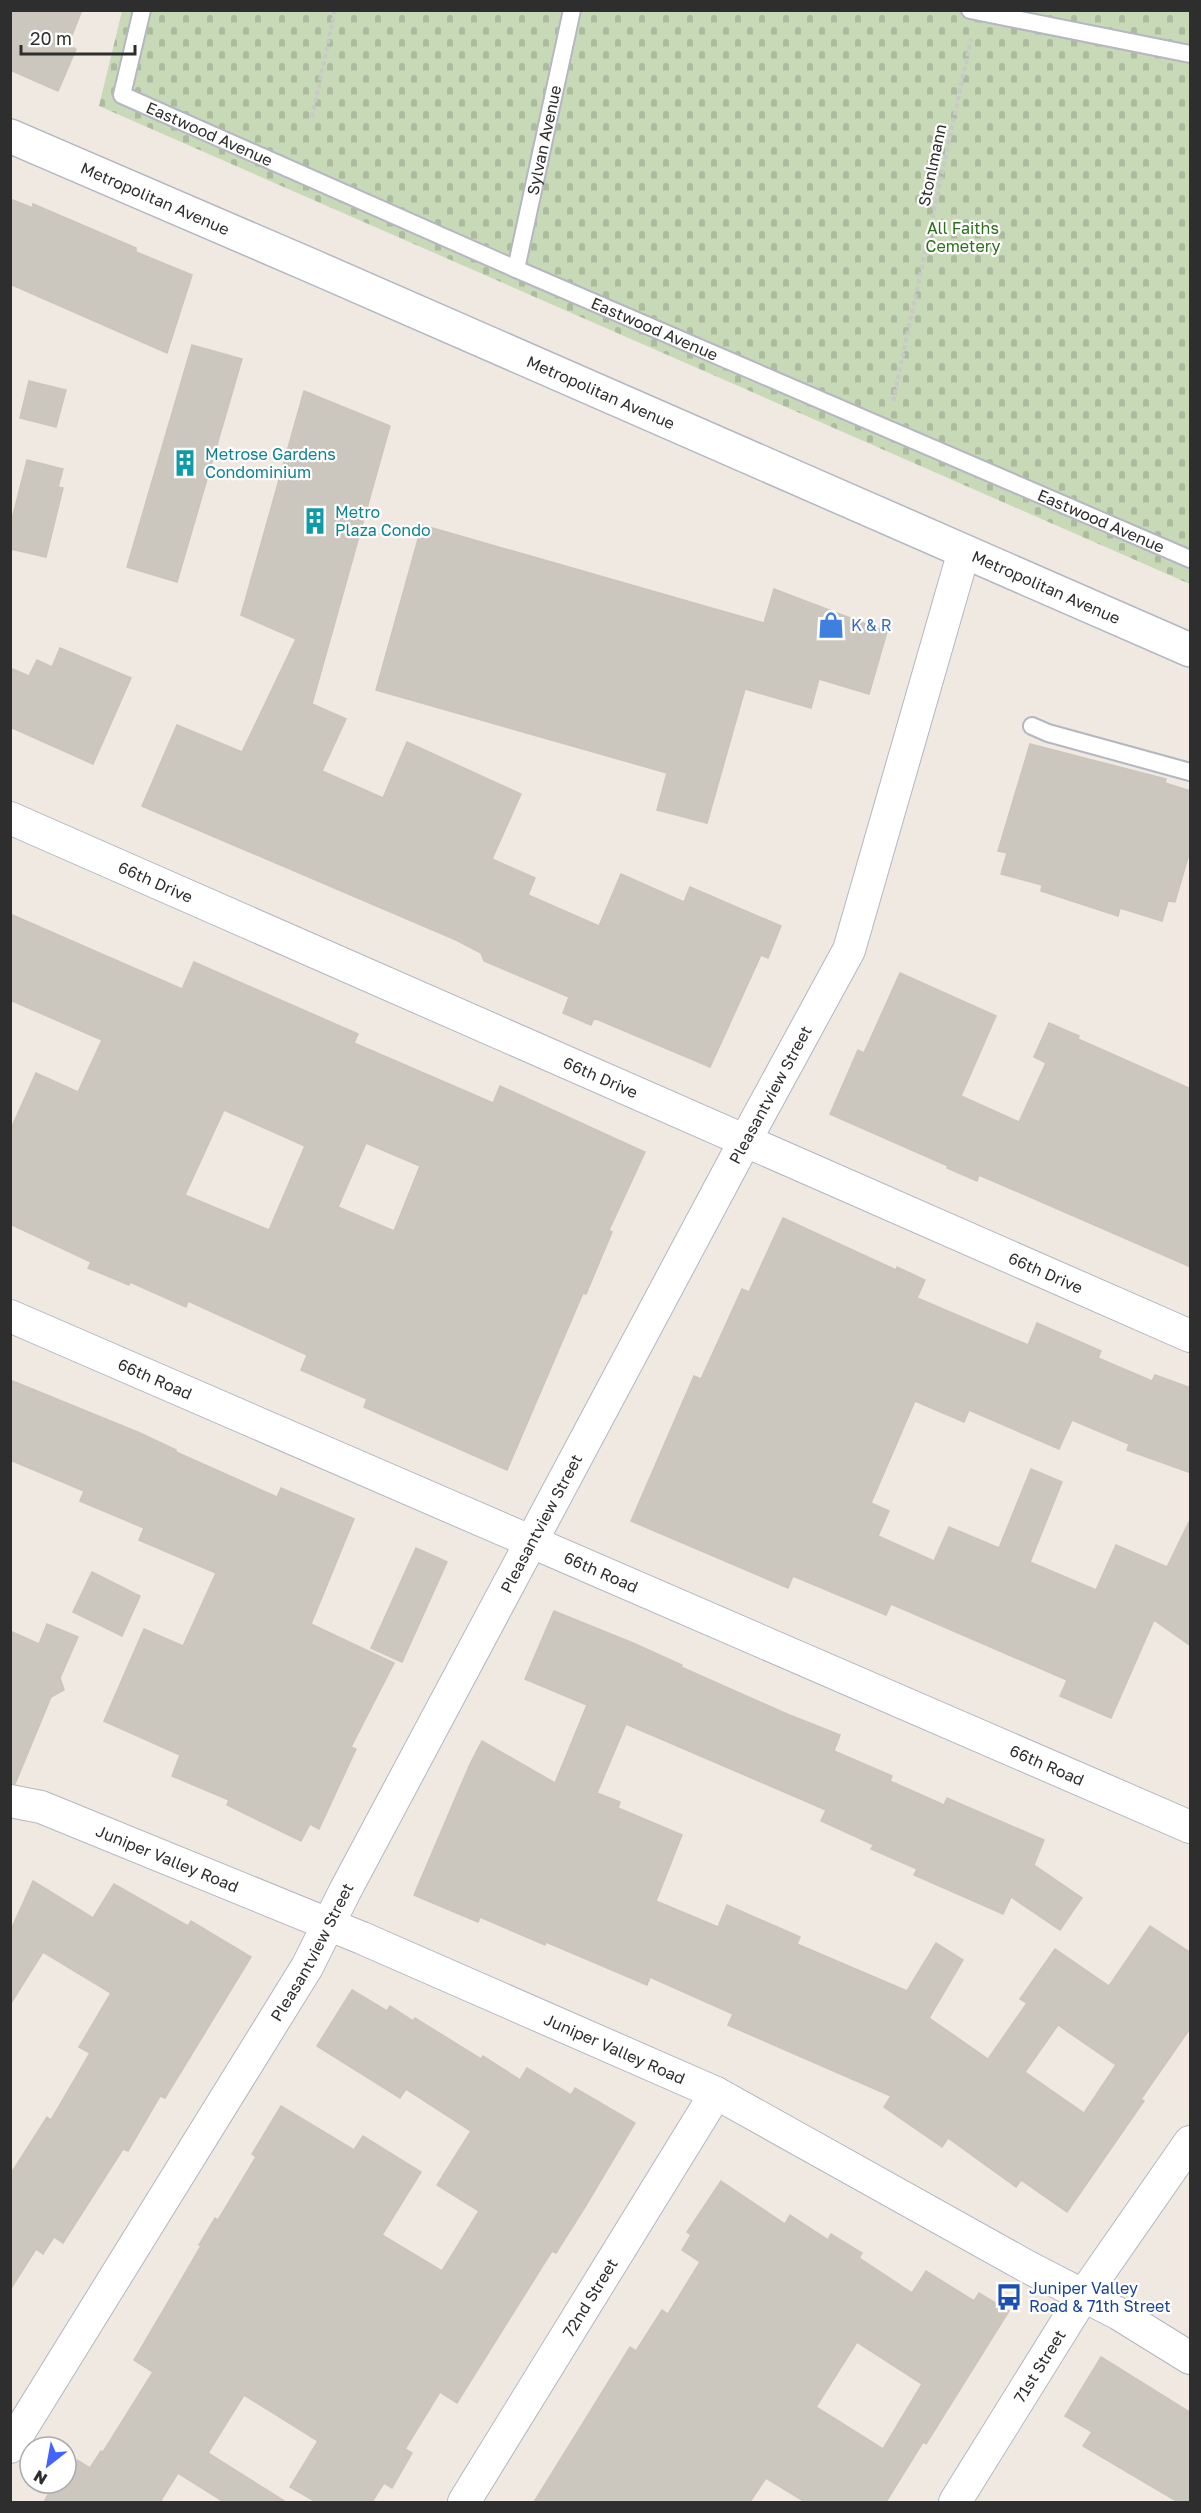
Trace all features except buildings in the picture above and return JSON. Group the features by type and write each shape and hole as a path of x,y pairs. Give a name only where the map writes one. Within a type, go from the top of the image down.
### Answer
{"main road":[{"name":"Metropolitan Avenue","path":"10,136 1191,650"}],"street":[{"name":"Pleasantview Street","path":"10,2447 307,1967 746,1139 849,950 964,551"},
{"name":"66th Drive","path":"10,818 1191,1336"},
{"name":"66th Road","path":"10,1316 1191,1827"},
{"name":"Juniper Valley Road","path":"10,1801 41,1807 328,1925 716,2093 1119,2314 1191,2358"},
{"name":"72nd Street","path":"464,2502 716,2093"},
{"name":"71st Street","path":"955,2502 1083,2296 1191,2142"}],"lane":[{"name":"Eastwood Avenue","path":"142,10 122,95 516,269 1191,559"},
{"name":"Sylvan Avenue","path":"516,269 572,10"},
{"path":"974,11 1191,54"},
{"path":"1032,726 1048,733 1191,772"}],"path":[{"path":"312,117 334,10"},
{"name":"Stonlmann","path":"887,428 974,11"}],"green space":[{"name":"All Faiths Cemetery","path":"122,11 1190,11 1190,584 99,106"}],"place":[{"name":"Metrose Gardens Condominium","path":"185,463"},
{"name":"Metro Plaza Condo","path":"315,521"},
{"name":"K & R","path":"831,625"},
{"name":"Juniper Valley Road & 71th Street","path":"1009,2297"}]}
